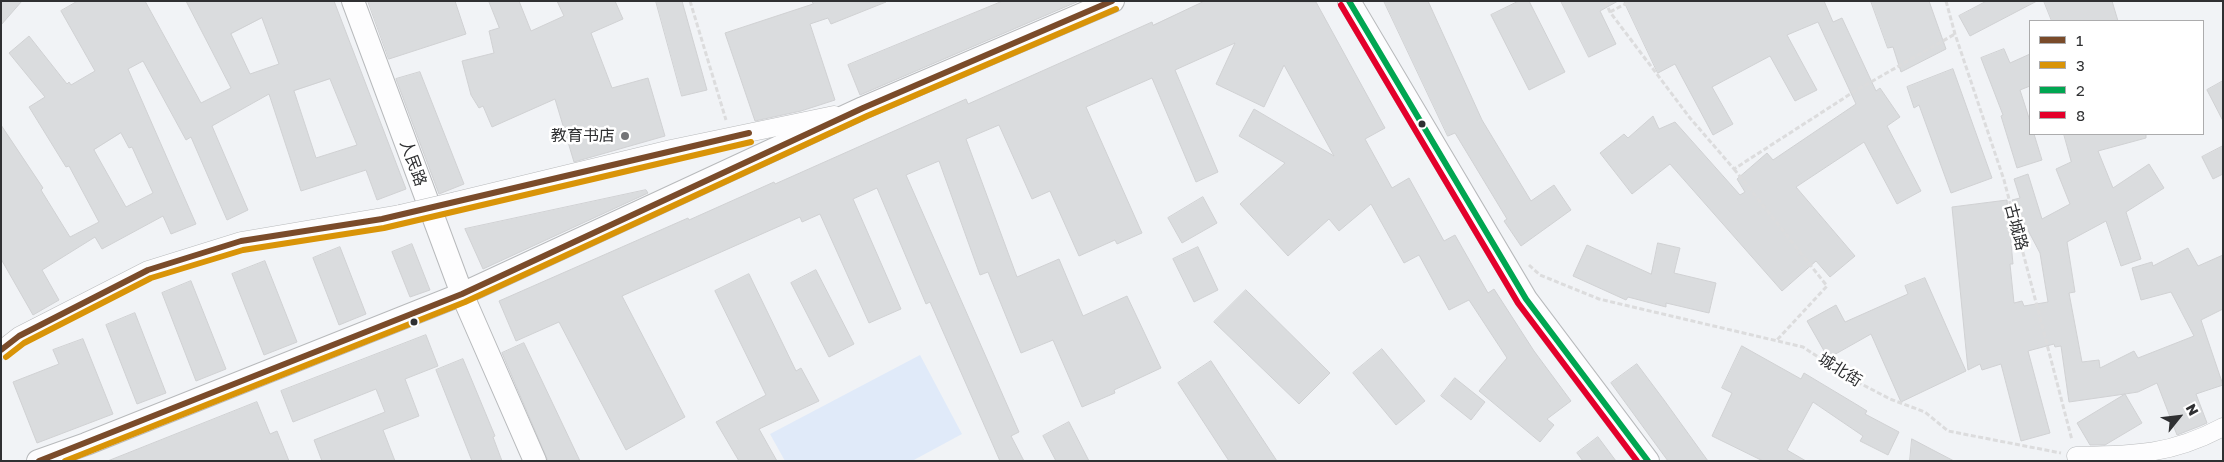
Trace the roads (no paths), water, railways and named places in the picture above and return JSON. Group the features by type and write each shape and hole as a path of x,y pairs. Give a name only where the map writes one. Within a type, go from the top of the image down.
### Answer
{"street":[{"name":"人民路","path":"353,1 462,294 535,461"},
{"path":"38,461 96,441 462,294 864,108 1113,1"},
{"path":"1349,1 1526,299 1648,461"},
{"path":"1,350 19,336 148,270 241,241 400,214 864,108"},
{"path":"2076,456 2139,455 2196,441 2223,427"}],"place":[{"name":"教育书店","path":"625,136"}]}
